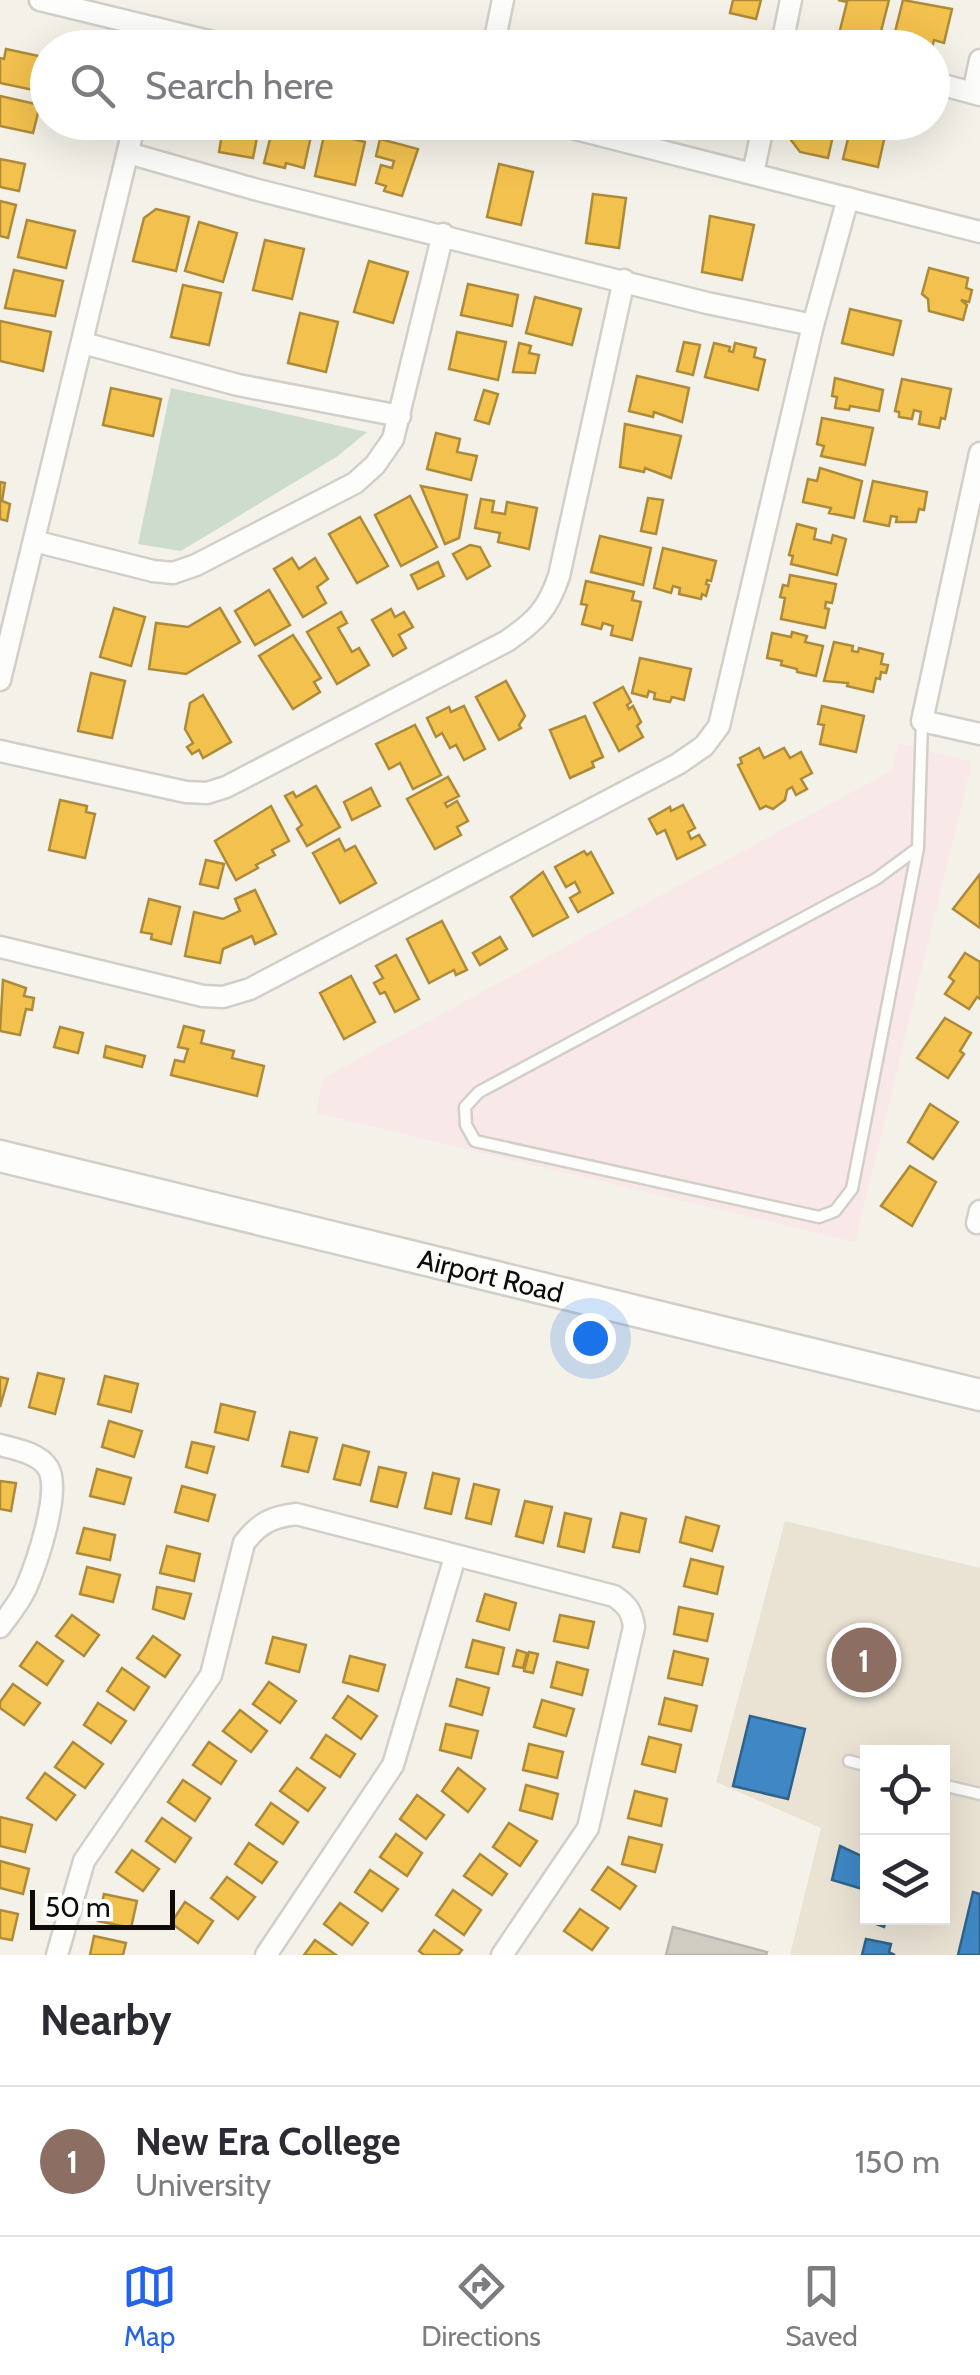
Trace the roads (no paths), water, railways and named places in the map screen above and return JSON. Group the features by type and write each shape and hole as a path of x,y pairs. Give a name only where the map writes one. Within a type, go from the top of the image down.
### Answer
{"main road":[{"name":"Airport Road","path":"0,1156 980,1395"}],"street":[{"path":"40,0 130,30"},
{"path":"497,30 503,0"},
{"path":"788,30 791,0"},
{"path":"950,87 976,94 980,60"},
{"path":"0,680 131,140"},
{"path":"620,140 980,232"},
{"path":"753,173 760,140"},
{"path":"128,153 254,189 707,303 813,325"},
{"path":"0,947 224,998 250,990 678,764 704,746 719,726 813,325 848,198"},
{"path":"34,540 154,571 174,572 196,565 355,483 375,465 394,439 443,234"},
{"path":"0,751 186,792 206,793 226,787 507,641 530,625 551,602 559,576 624,280"},
{"path":"83,343 238,385 400,416"},
{"path":"980,454 922,720 980,734"},
{"path":"0,1445 36,1458 49,1468 52,1486 31,1574 16,1606 0,1627"},
{"path":"57,1955 84,1861 211,1674 244,1543 254,1529 274,1517 296,1514 614,1596 633,1615 634,1627 588,1828 502,1955"},
{"path":"266,1955 393,1765 456,1557"}],"lane":[{"path":"918,848 876,879 479,1092 466,1106 466,1125 474,1140 819,1217 835,1210 852,1189 918,848 922,720"},
{"path":"850,1761 860,1764"},
{"path":"950,1787 980,1794"}],"place":[{"name":"New Era College","path":"864,1660"}]}
